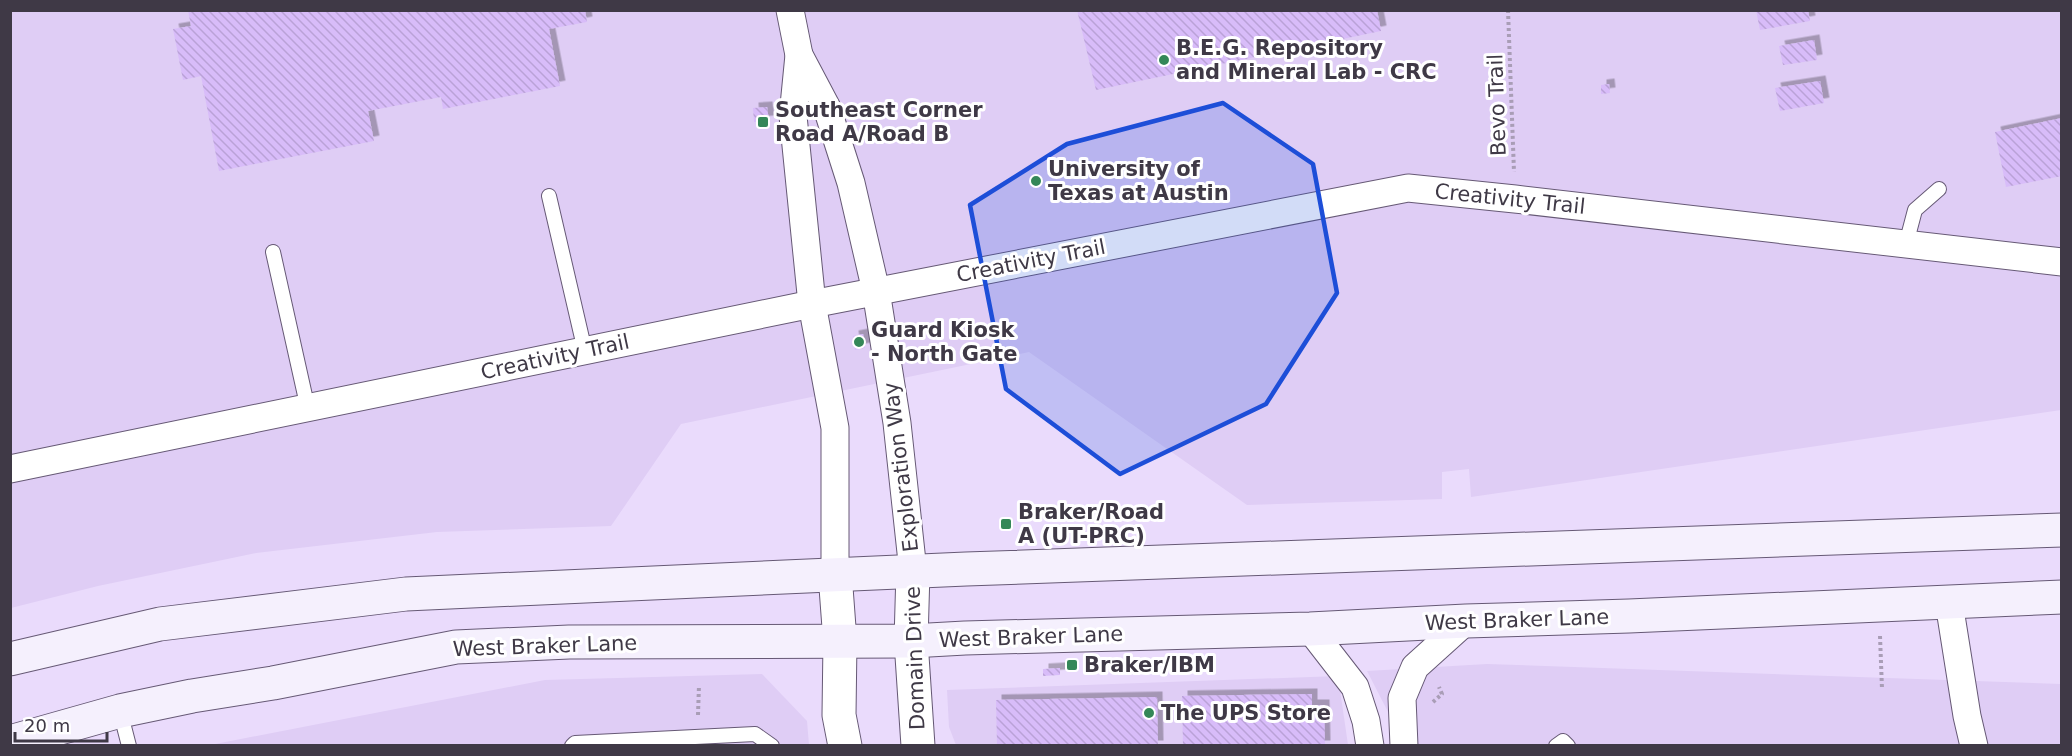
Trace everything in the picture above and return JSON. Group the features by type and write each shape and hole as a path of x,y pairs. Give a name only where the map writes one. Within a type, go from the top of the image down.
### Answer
{"main road":[{"path":"10,659 160,624 406,594 913,571 2061,530"},
{"name":"West Braker Lane","path":"10,742 120,711 456,647 569,642 911,641 1310,629 2061,597"}],"street":[{"name":"Exploration Way","path":"790,10 799,55 827,108 851,183 876,291 893,391 913,571"},
{"name":"Exploration Way","path":"799,55 793,116 812,304 835,428 836,574"},
{"name":"Creativity Trail","path":"10,469 876,291 1408,188 2061,262"},
{"name":"Domain Drive","path":"913,571 911,641 918,746"},
{"path":"836,574 840,641 839,715 845,746"},
{"path":"1949,603 1974,746"},
{"path":"1404,746 1402,698 1415,667 1466,621"},
{"path":"1310,629 1355,687 1366,721 1370,746"}],"lane":[{"path":"1906,244 1915,210 1939,189"},
{"path":"549,196 585,351"},
{"path":"273,252 308,409"},
{"path":"120,711 129,746"},
{"path":"572,746 575,743 755,734 772,746"},
{"path":"1556,746 1563,741 1568,746"}],"path":[{"name":"Bevo Trail","path":"1508,10 1515,199"},
{"path":"1881,652 1882,689"},
{"path":"698,716 699,685"}],"highlighted area":[{"path":"1223,103 1313,164 1337,293 1266,404 1120,474 1006,389 970,205 1067,144"}],"shaded area":[{"name":"University of Texas at Austin","path":"11,11 2061,11 2061,410 1471,497 1469,469 1442,472 1442,499 1247,505 1029,352 681,424 611,526 437,532 256,553 98,586 11,608"},
{"path":"1487,664 2061,684 2061,745 1405,745 1367,671"},
{"path":"762,674 807,721 809,745 205,746 545,680"},
{"path":"1338,676 1348,745 956,745 949,727 947,690"}],"building":[{"path":"188,10 585,10 587,22 549,29 560,86 443,109 441,97 368,111 374,141 219,171 201,76 183,80 173,29 191,26"},
{"name":"B.E.G. Repository and Mineral Lab - CRC","path":"1077,10 1377,10 1381,31 1096,90"},
{"path":"1756,10 1808,10 1810,21 1760,30"},
{"path":"1814,40 1817,60 1783,65 1779,46"},
{"path":"1820,81 1824,103 1780,111 1775,88"},
{"path":"1609,84 1610,93 1601,94 1601,85"},
{"path":"767,107 769,121 754,122 753,108"},
{"path":"2062,118 2062,176 2006,187 1995,132"},
{"name":"Guard Kiosk - North Gate","path":"863,334 865,348 855,350 853,336"},
{"path":"1060,668 1060,675 1043,676 1043,669"},
{"path":"1312,694 1312,705 1324,705 1325,746 1183,746 1182,696"},
{"path":"1157,697 1158,746 997,746 996,700"}],"place":[{"name":"B.E.G. Repository and Mineral Lab - CRC","path":"1164,60"},
{"name":"Southeast Corner Road A/Road B","path":"763,122"},
{"name":"University of Texas at Austin","path":"1036,181"},
{"name":"Guard Kiosk - North Gate","path":"859,342"},
{"name":"Braker/Road A (UT-PRC)","path":"1006,524"},
{"name":"Braker/IBM","path":"1072,665"},
{"name":"The UPS Store","path":"1149,713"}]}
